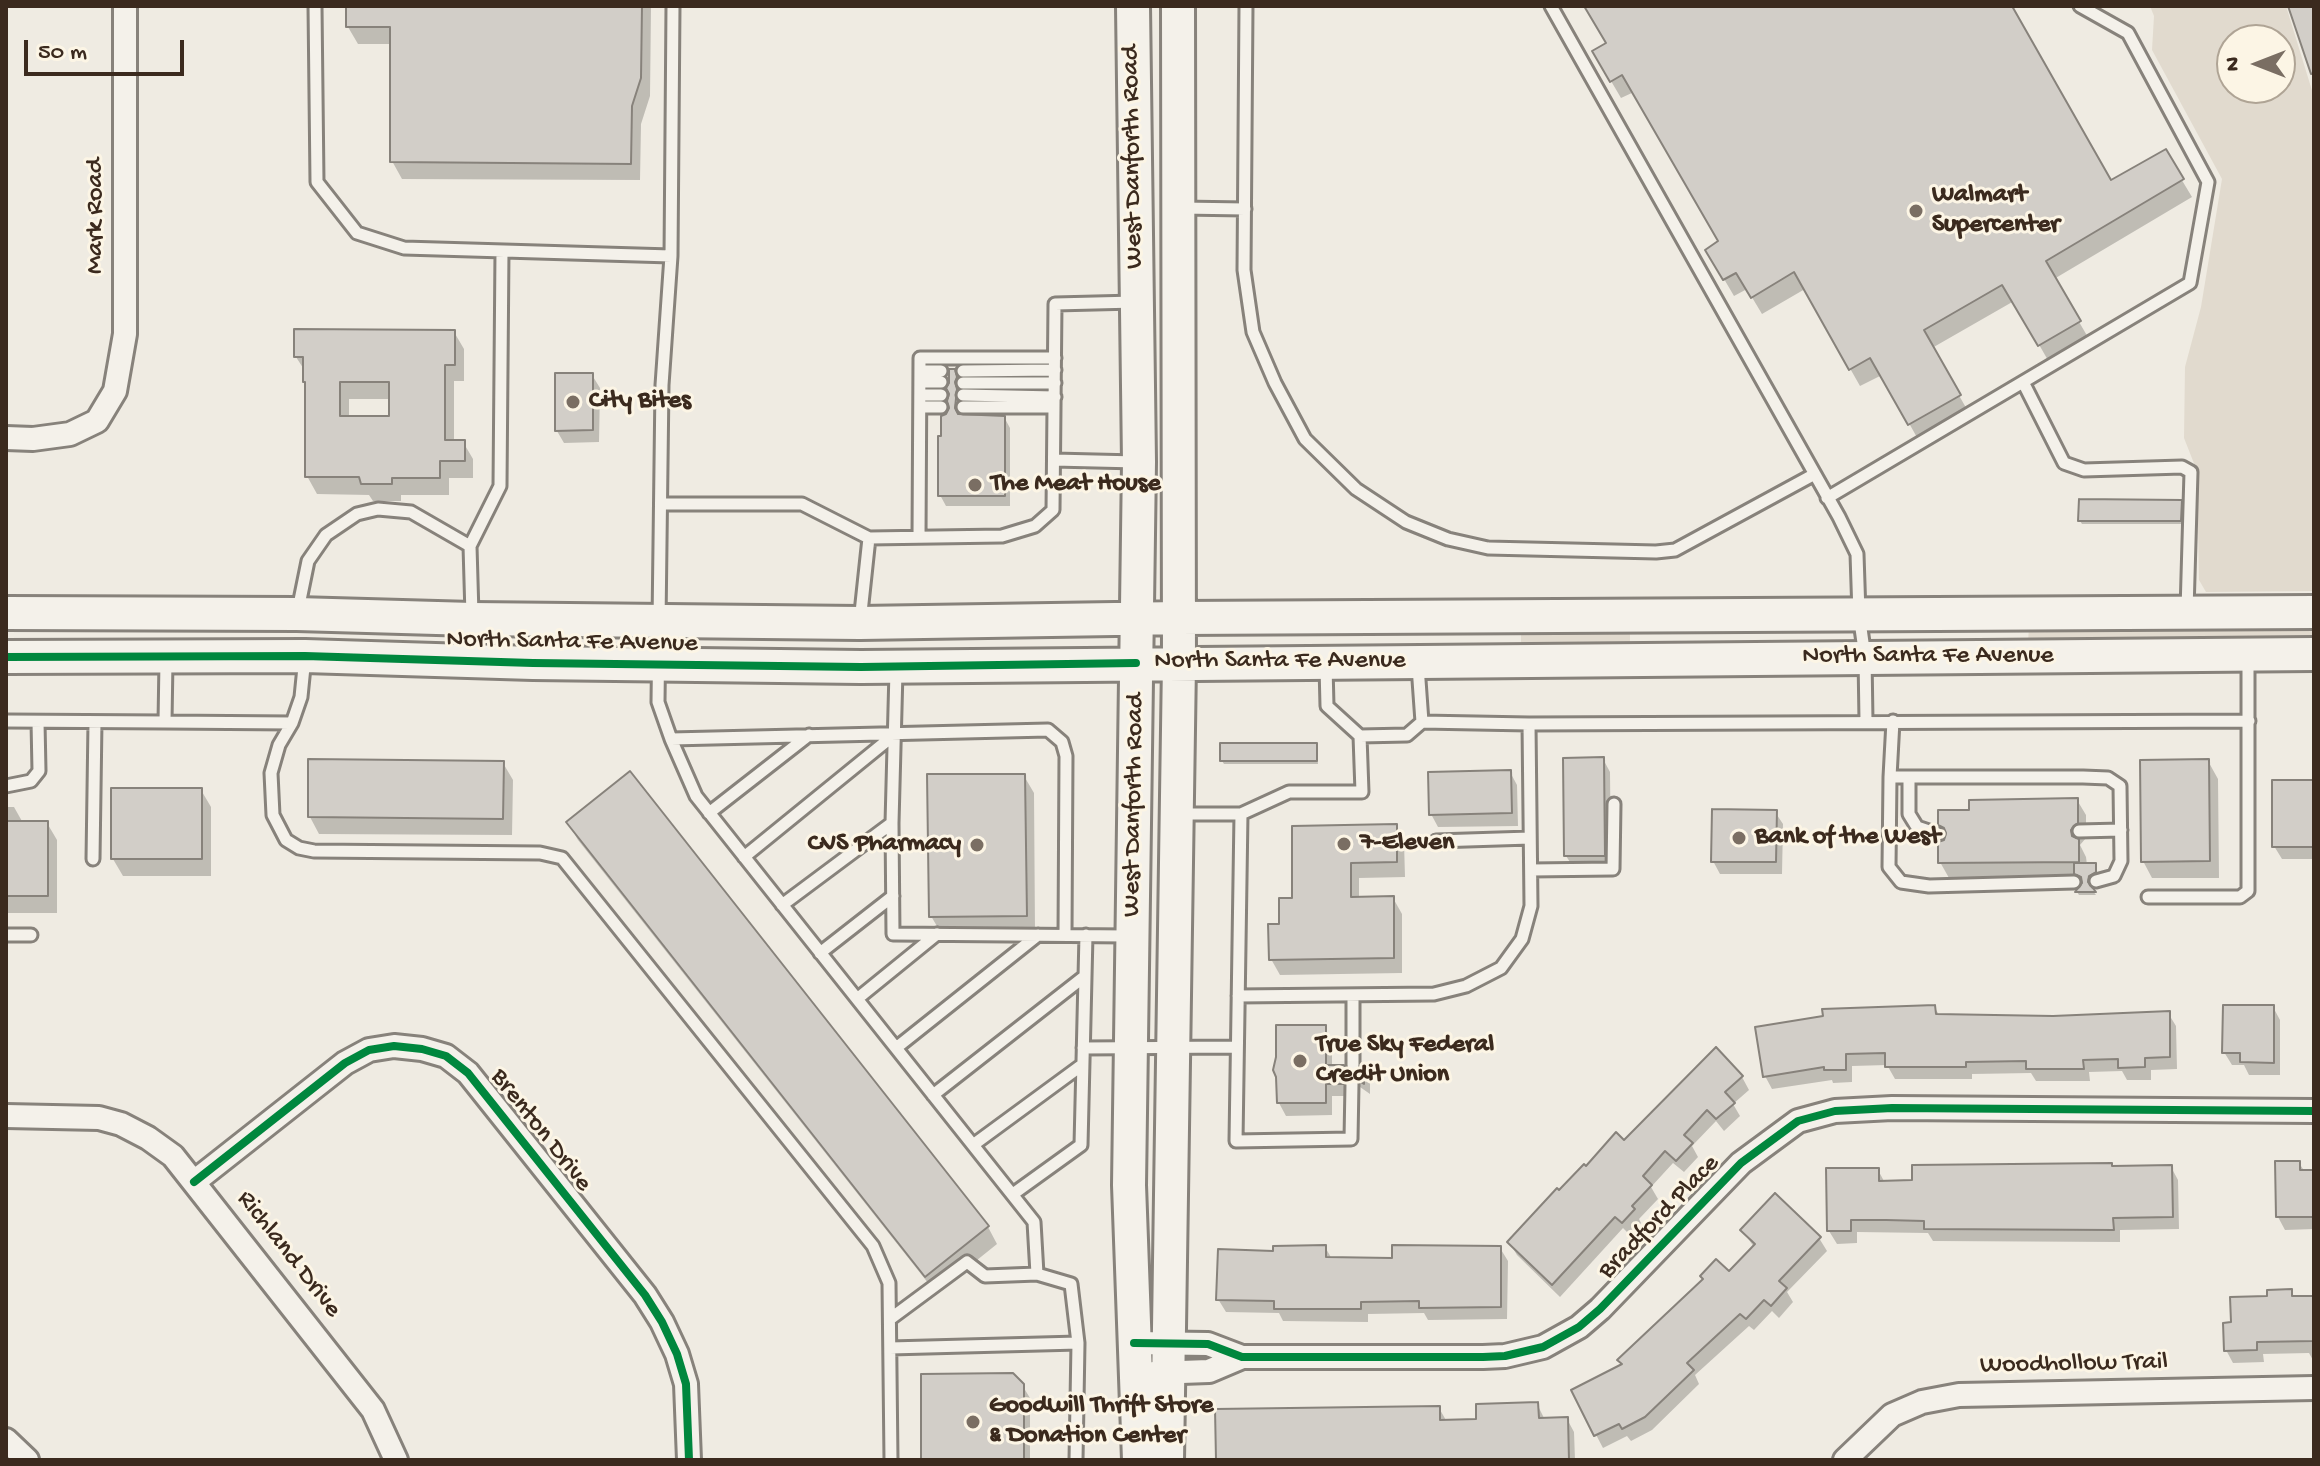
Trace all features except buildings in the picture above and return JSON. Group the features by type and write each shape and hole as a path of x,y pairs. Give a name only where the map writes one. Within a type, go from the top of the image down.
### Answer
{"main road":[{"name":"West Danforth Road","path":"1133,6 1139,462 1129,1185 1139,1460"},
{"name":"West Danforth Road","path":"1167,1460 1179,663 1178,6"},
{"path":"1133,64 1155,155 1156,203 1177,207"},
{"name":"North Santa Fe Avenue","path":"6,613 860,623 1136,618 2314,612"},
{"path":"166,656 166,636 225,636 286,614"},
{"path":"1418,661 1416,641 1458,639 1519,616"},
{"path":"353,658 433,639 470,639 472,619"},
{"name":"North Santa Fe Avenue","path":"6,657 305,656 896,667 2314,654"}],"street":[{"name":"Mark Road","path":"6,438 33,439 70,434 97,421 115,391 125,334 125,6"},
{"name":"Brenton Drive","path":"194,1182 345,1063 369,1050 394,1046 446,1056 468,1073 645,1295 662,1322 677,1354 686,1384 689,1460"},
{"name":"Bradford Place","path":"1134,1358 1170,1358 1209,1371 1242,1357 1483,1357 1505,1356 1543,1347 1579,1327 1600,1309 1741,1163 1798,1121 1835,1111 1908,1108 2314,1111"},
{"name":"Richland Drive","path":"6,1116 74,1116 121,1124 173,1156 373,1410 396,1460"},
{"name":"Bradford Place","path":"1134,1358 1170,1358"},
{"name":"Woodhollow Trail","path":"1849,1456 1892,1415 1922,1402 1959,1395 2314,1388"},
{"path":"6,1440 27,1460"}],"lane":[{"path":"315,6 317,182 357,233 404,248 671,256"},
{"path":"673,6 671,256 662,385 658,702 696,796 1034,1222 1037,1274"},
{"path":"1246,6 1244,270 1253,332 1275,383 1305,439 1356,489 1406,522 1448,539 1488,548 1675,550 1813,475"},
{"path":"1551,6 1857,554 1859,614 1865,657 1866,721"},
{"path":"1827,498 2190,283 2208,182 2128,33 2080,6"},
{"path":"1177,207 1245,209"},
{"path":"472,619 470,546 500,486 502,251"},
{"path":"662,504 802,504 869,538 1002,536 1035,526 1053,510 1055,304 1136,302"},
{"path":"919,537 920,358 1055,371"},
{"path":"1054,402 963,389 1055,371"},
{"path":"2023,382 2064,463 2084,470 2182,467 2191,472 2187,612"},
{"path":"920,389 941,389 920,389"},
{"path":"1054,460 1139,462"},
{"path":"286,614 308,561 326,535 357,514 378,509 411,512 470,546"},
{"path":"860,623 869,538"},
{"path":"2148,897 2240,897 2248,891 2248,654"},
{"path":"165,722 166,656"},
{"path":"305,656 301,697 292,723 279,745 271,773 273,815 286,840 299,848 314,851 540,853 562,858 873,1246 889,1283 891,1460"},
{"path":"1418,661 1422,722"},
{"path":"1326,662 1327,706 1360,736 1407,735 1422,722 2249,721"},
{"path":"896,667 893,934 1133,936"},
{"path":"6,721 292,723"},
{"path":"1893,721 1889,867 1901,882 1914,886 2074,882"},
{"path":"6,786 31,781 39,771 38,722"},
{"path":"93,859 95,722"},
{"path":"1238,996 1434,994 1466,986 1501,968 1522,939 1531,906 1529,724"},
{"path":"671,739 1048,730 1062,742 1066,756 1065,935"},
{"path":"709,813 809,735"},
{"path":"744,857 894,735"},
{"path":"1177,814 1241,814 1289,792 1362,792 1360,736"},
{"path":"1890,777 2108,778 2120,786 2121,861 2114,876 2096,881"},
{"path":"1909,777 1909,814 1917,827 1938,834"},
{"path":"1531,870 1613,869 1614,804"},
{"path":"1241,814 1236,1141 1351,1139 1352,1084"},
{"path":"782,905 892,823"},
{"path":"2079,831 2121,830"},
{"path":"1436,841 1530,838"},
{"path":"820,953 893,896"},
{"path":"857,999 937,934"},
{"path":"6,935 31,935"},
{"path":"896,1048 1038,935"},
{"path":"1013,1194 1081,1145 1086,935"},
{"path":"933,1095 1085,976"},
{"path":"1353,995 1353,1065"},
{"path":"1083,1048 1237,1047"},
{"path":"973,1145 1082,1065"},
{"path":"890,1319 967,1262 985,1276 1037,1274 1071,1284 1078,1343 1076,1460"},
{"path":"890,1348 1078,1343"}],"shaded area":[{"path":"2150,6 2286,6 2292,24 2216,24 2216,104 2296,104 2296,38 2314,97 2314,591 2206,592 2199,580 2197,471 2184,438 2185,367 2201,307 2222,179 2152,50 2154,16"},
{"path":"2314,624 2314,643 2028,644 2029,625"},
{"path":"1630,628 1630,647 1521,648 1521,629"}],"cycle path":[{"path":"6,657 305,656 533,663 861,667 1136,663"},
{"path":"194,1182 345,1063 369,1050 394,1046 446,1056 468,1073 645,1295 662,1322 677,1354 686,1384 689,1460"},
{"path":"1134,1343 1208,1344 1242,1357 1483,1357 1505,1356 1543,1347 1579,1327 1600,1309 1741,1163 1798,1121 1835,1111 1892,1108 2314,1111"}],"place":[{"name":"Walmart Supercenter","path":"1916,211"},
{"name":"City Bites","path":"573,402"},
{"name":"The Meat House","path":"975,485"},
{"name":"Bank of the West","path":"1739,838"},
{"name":"7-Eleven","path":"1344,844"},
{"name":"CVS Pharmacy","path":"977,845"},
{"name":"True Sky Federal Credit Union","path":"1300,1061"},
{"name":"Goodwill Thrift Store & Donation Center","path":"973,1422"}]}
